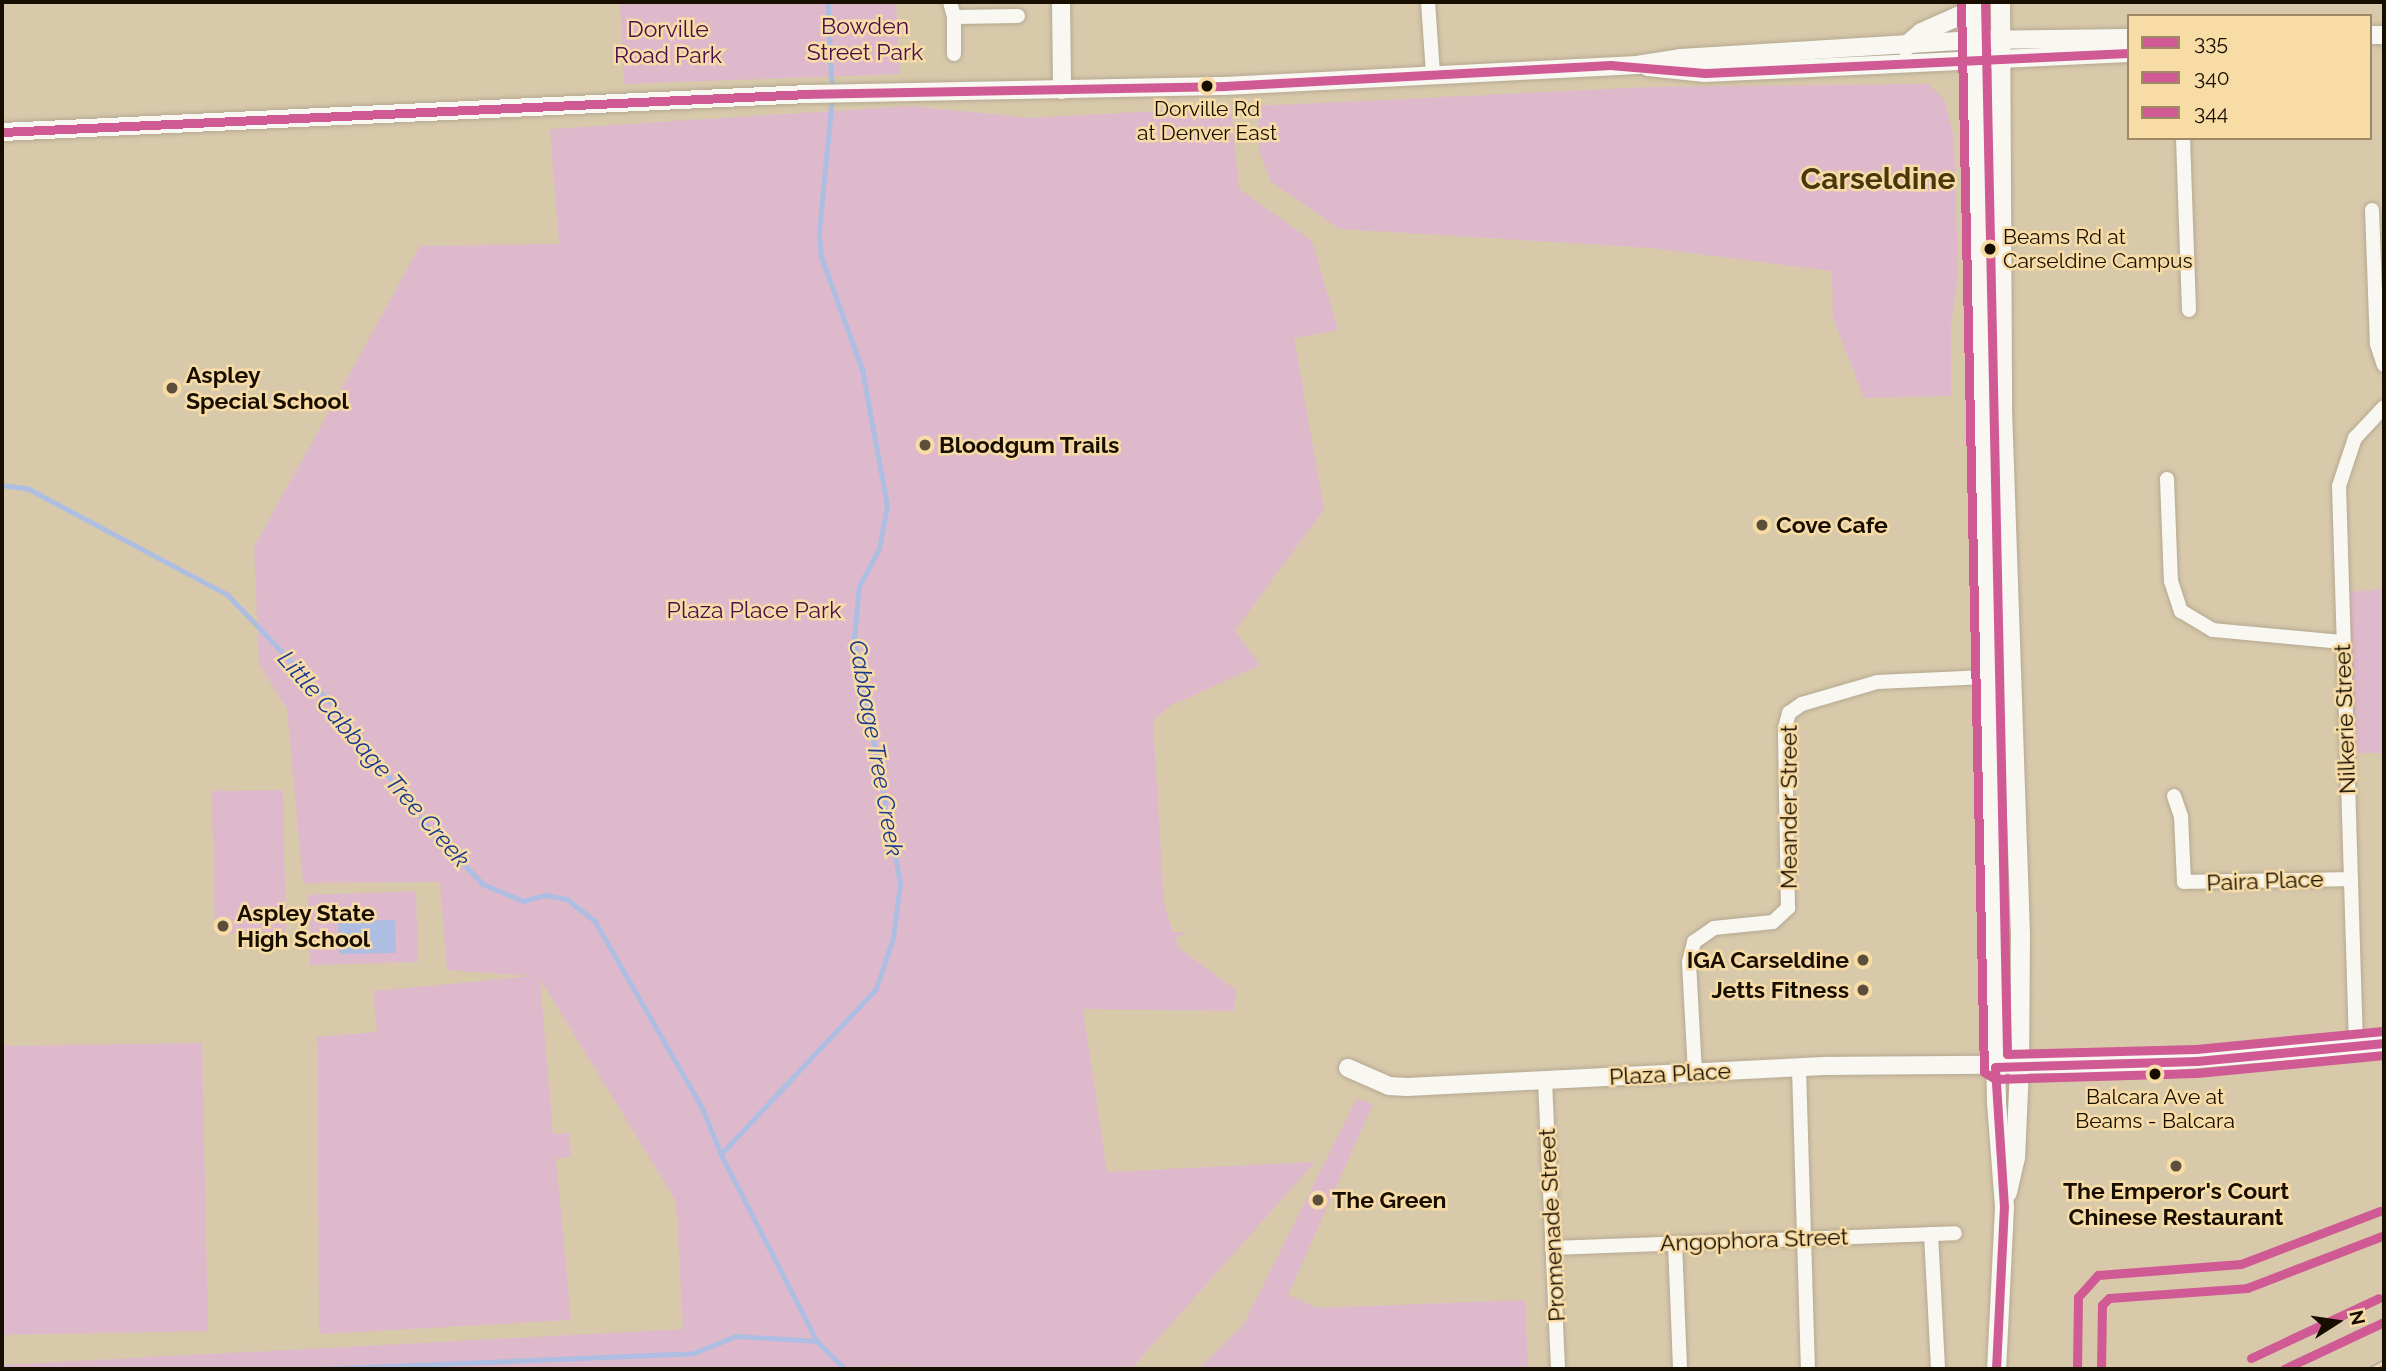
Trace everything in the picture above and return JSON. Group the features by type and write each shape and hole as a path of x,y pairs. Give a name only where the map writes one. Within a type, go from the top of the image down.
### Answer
{"main road":[{"path":"2000,2 2002,408 2020,933 2020,1067 2015,1157 2004,1207"},
{"path":"1905,46 1922,32 1973,5 1995,1067 2004,1207 1996,1369"}],"street":[{"path":"950,2 954,18 954,54"},
{"path":"1060,2 1062,90"},
{"path":"1428,2 1433,73"},
{"path":"954,18 1018,16"},
{"path":"2,132 807,94 1062,90 1637,65 1681,58 1973,40 2127,38"},
{"path":"1637,65 1705,73 2127,52"},
{"path":"2183,140 2189,310"},
{"path":"2372,210 2377,344 2384,365"},
{"name":"Nilkerie Street","path":"2357,1045 2339,486 2355,438 2384,407"},
{"path":"2167,479 2171,581 2181,611 2213,630 2343,642"},
{"name":"Meander Street","path":"1695,1073 1689,962 1694,942 1714,928 1773,922 1788,908 1784,728 1788,713 1802,704 1877,682 1986,677"},
{"name":"Paira Place","path":"2174,796 2181,816 2183,882 2351,879"},
{"name":"Plaza Place","path":"1348,1068 1398,1086 1799,1068 2020,1067 2197,1061 2384,1043"},
{"path":"1799,1068 1808,1369"},
{"name":"Promenade Street","path":"1545,1081 1558,1369"},
{"name":"Angophora Street","path":"1552,1248 1955,1233"},
{"path":"1931,1234 1938,1369"},
{"path":"1675,1243 1680,1369"}],"green space":[{"name":"Dorville Road Park","path":"620,2 896,2 900,74 624,84"},
{"path":"1928,84 1945,100 1954,138 1958,273 1951,325 1951,396 1864,398 1833,318 1832,271 1651,248 1340,229 1271,182 1259,151 1257,106 1649,87"},
{"name":"Plaza Place Park","path":"910,106 1031,118 1231,107 1239,189 1312,241 1338,330 1294,338 1324,509 1235,631 1260,665 1170,706 1153,721 1164,904 1173,932 1186,932 1175,939 1180,949 1236,990 1234,1011 1083,1009 1107,1172 1315,1162 1131,1369 877,1369 920,1363 857,1369 2,1369 2,1365 683,1329 676,1201 540,979 553,1134 569,1133 571,1157 556,1159 571,1320 319,1334 317,1037 377,1032 373,991 533,976 447,970 440,882 303,883 287,709 259,664 254,547 420,246 559,244 550,129"},
{"path":"2384,589 2384,753 2353,753 2348,592"},
{"path":"283,790 286,933 215,934 212,791"},
{"path":"416,891 418,962 310,965 308,895"},
{"path":"202,1043 208,1331 2,1335 2,1046"},
{"name":"The Green","path":"1357,1098 1373,1104 1288,1295 1318,1308 1525,1300 1528,1369 1199,1369 1243,1325"}],"water":[{"path":"395,920 396,953 339,954 338,921"}],"waterway":[{"name":"Cabbage Tree Creek","path":"828,2 832,88"},
{"name":"Cabbage Tree Creek","path":"721,1154 876,989 893,938 900,883 854,638 859,586 879,549 887,506 862,370 821,257 819,232 832,97"},
{"name":"Little Cabbage Tree Creek","path":"2,485 29,489 228,595 337,709 428,827 483,884 523,901 546,895 567,899 595,921 703,1109 721,1154 817,1341 845,1369"},
{"path":"316,1369 694,1353 736,1336 817,1341"}],"railway":[{"path":"2371,1369 2384,1362"}],"transit line":[{"name":"340","path":"1961,2 1984,1072 1995,1079 2197,1073 2384,1055"},
{"name":"344","path":"1985,2 2007,1054 2196,1049 2383,1031"},
{"name":"335","path":"2,132 807,94 1224,86 1610,65 1705,73 2127,53"},
{"name":"335","path":"1996,1369 2004,1207 1995,1067 2197,1061 2384,1043"},
{"name":"344","path":"2077,1369 2078,1297 2098,1275 2241,1264 2380,1211"},
{"name":"340","path":"2101,1369 2102,1305 2109,1298 2247,1288 2384,1235"},
{"name":"344","path":"2251,1358 2379,1298"},
{"name":"340","path":"2284,1369 2384,1322"}],"place":[{"name":"Dorville Rd at Denver East","path":"1207,86"},
{"name":"Beams Rd at Carseldine Campus","path":"1990,249"},
{"name":"Aspley Special School","path":"172,388"},
{"name":"Bloodgum Trails","path":"925,445"},
{"name":"Cove Cafe","path":"1762,525"},
{"name":"Aspley State High School","path":"223,926"},
{"name":"IGA Carseldine","path":"1863,960"},
{"name":"Jetts Fitness","path":"1863,990"},
{"name":"Balcara Ave at Beams - Balcara","path":"2155,1074"},
{"name":"The Emperor's Court Chinese Restaurant","path":"2176,1166"},
{"name":"The Green","path":"1318,1200"}],"district":[{"name":"Carseldine","path":"1878,179"}],"park label":[{"name":"Bowden Street Park","path":"865,39"}]}
